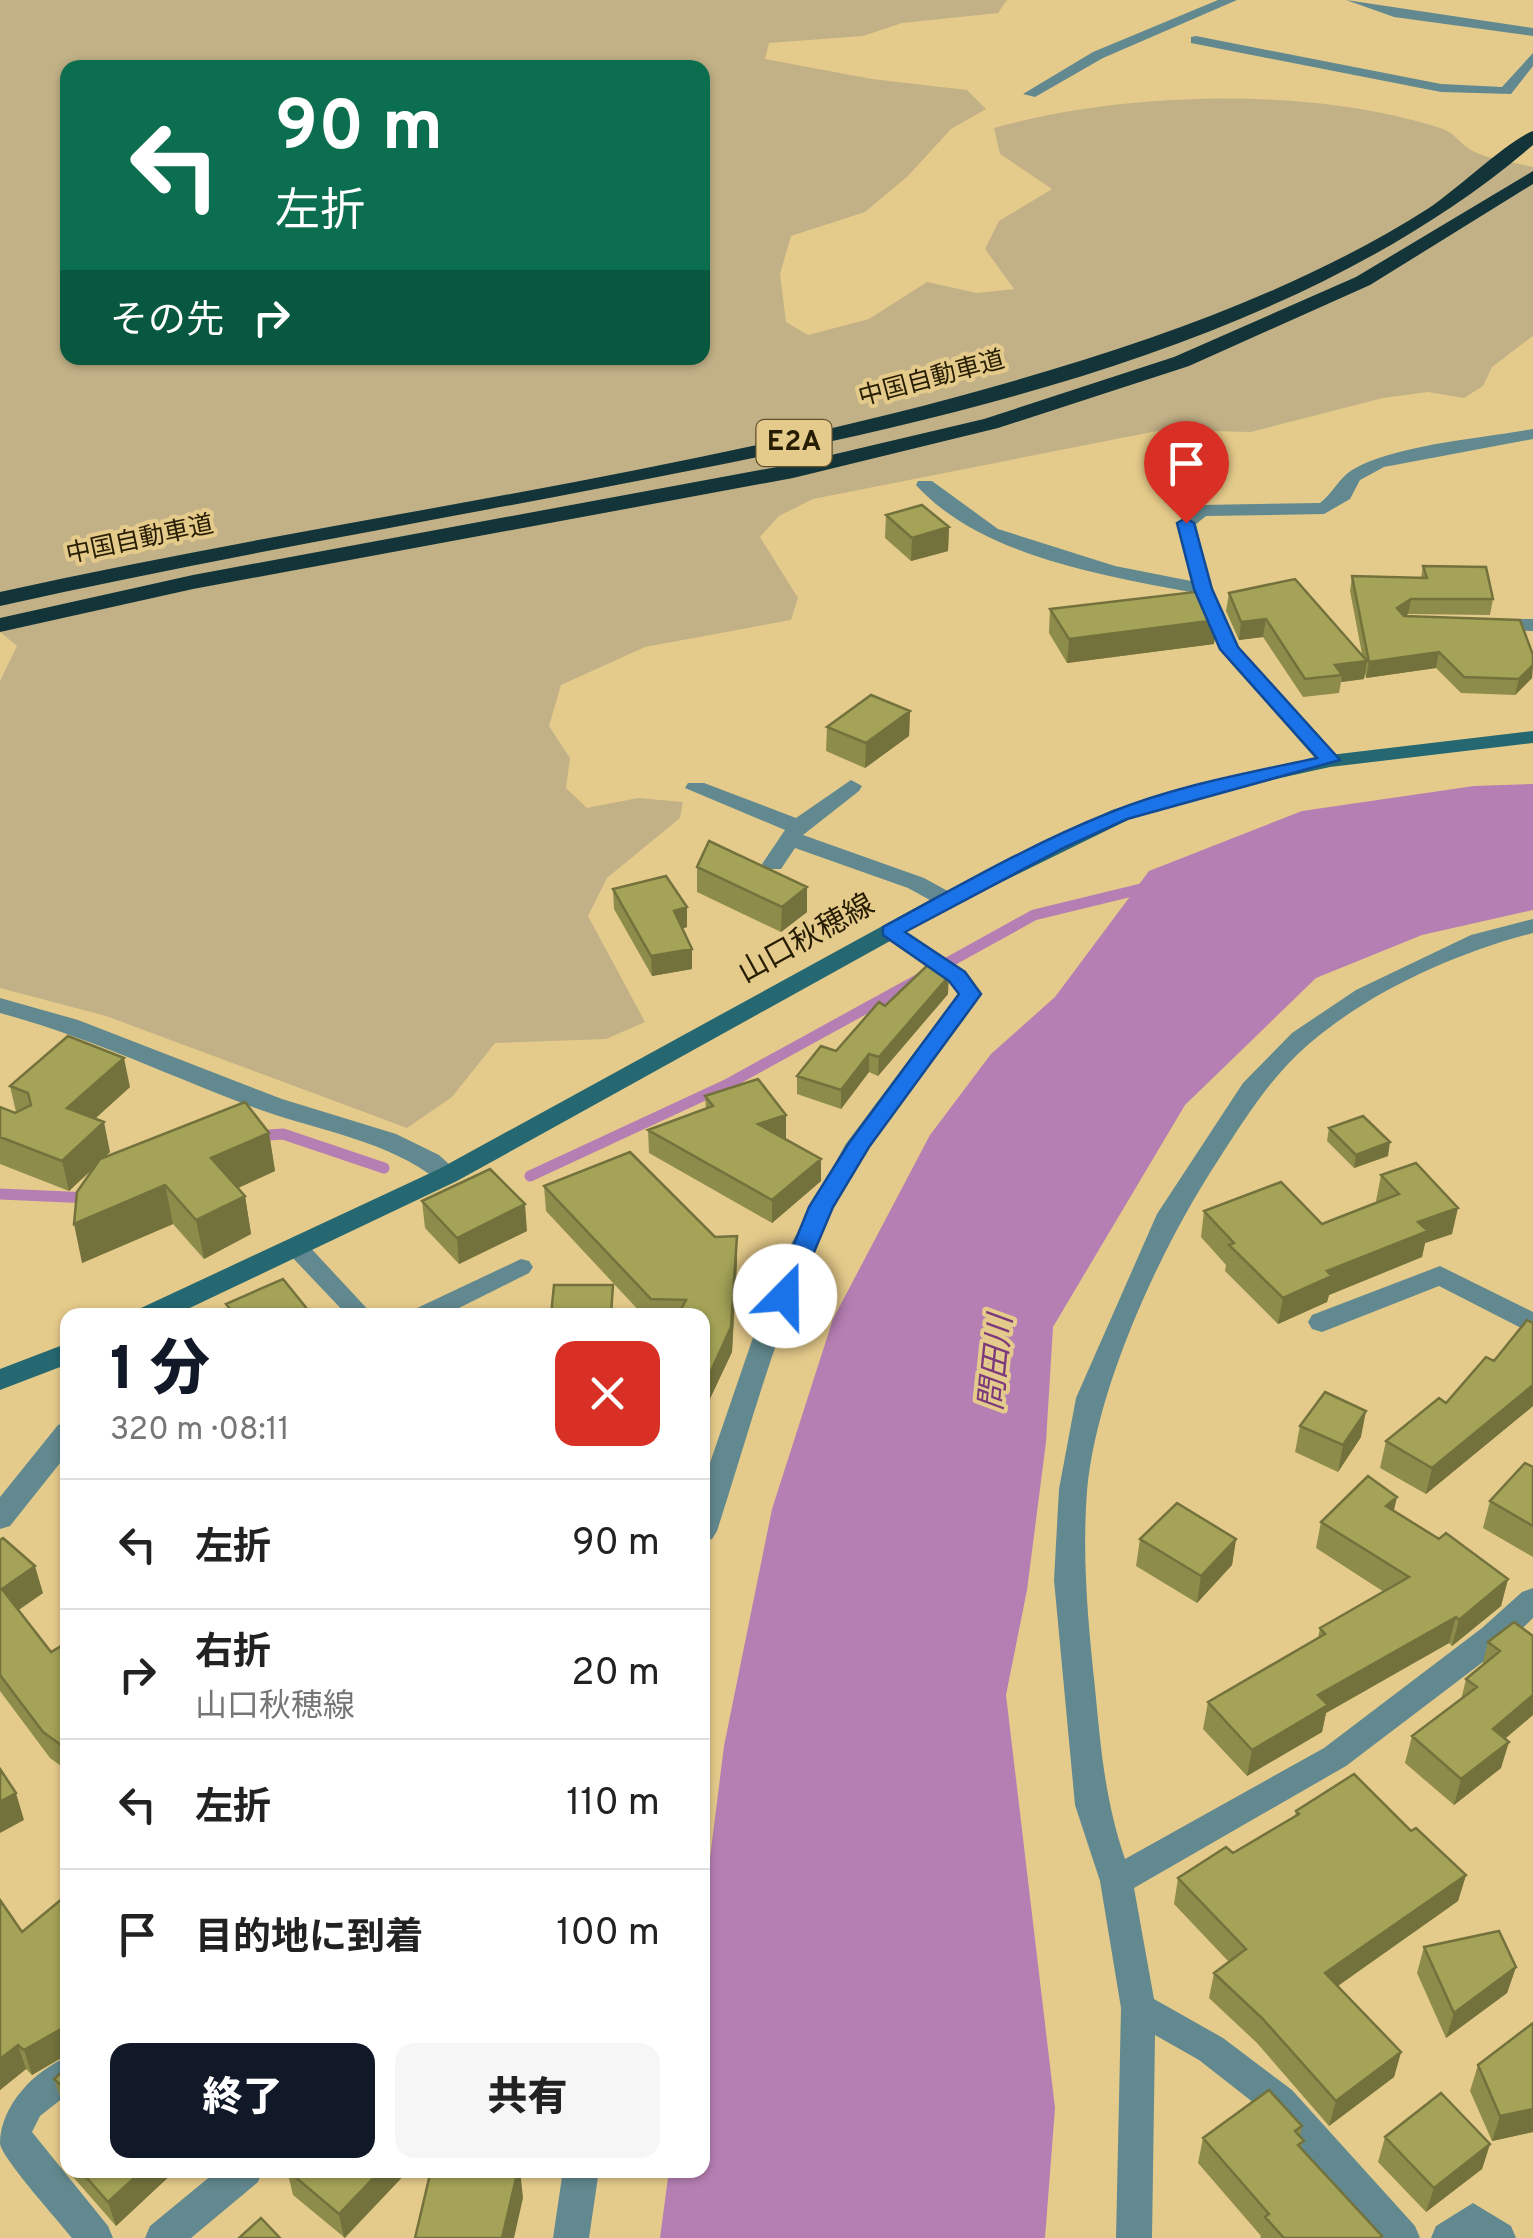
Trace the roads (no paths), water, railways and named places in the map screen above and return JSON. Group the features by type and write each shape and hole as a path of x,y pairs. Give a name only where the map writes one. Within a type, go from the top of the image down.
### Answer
{"highway":[{"name":"中国自動車道","path":"0,600 810,439 1060,374 1262,302 1368,251 1447,204 1533,136"},
{"name":"中国自動車道","path":"0,625 210,578 718,486 1034,408 1202,353 1312,307 1403,262 1533,176"}],"main road":[{"name":"山口秋穂線","path":"167,1308 298,1249 448,1174 947,900 1120,815 1208,788 1330,760 1533,737"},
{"path":"0,1380 60,1355"}],"street":[{"path":"1030,94 1098,55 1230,0"},
{"path":"1353,0 1394,13 1533,32"},
{"path":"1196,40 1441,88 1506,92 1533,57"},
{"path":"1330,760 1229,649 1203,589 1186,523 1200,512 1324,508 1343,496 1353,477 1379,463 1533,434"},
{"path":"925,484 992,533 1110,572 1203,589"},
{"path":"1462,625 1533,626"},
{"path":"773,864 795,834 851,786"},
{"path":"696,788 776,816 795,834 916,882 947,900"},
{"path":"1134,2238 1138,2008 1116,1881 1091,1805 1069,1580 1073,1489 1090,1398 1170,1214 1212,1144 1252,1089 1301,1038 1364,995 1479,940 1533,926"},
{"path":"710,1507 772,1325 821,1207 860,1143 970,994 957,976 890,931"},
{"path":"0,1006 46,1016 275,1106 425,1154 448,1174"},
{"path":"1322,1322 1440,1275 1533,1324"},
{"path":"0,1518 60,1442"},
{"path":"1116,1881 1335,1757 1493,1638 1533,1600"},
{"path":"1138,2008 1211,2049 1280,2102 1402,2238"},
{"path":"60,2079 28,2104 12,2134 95,2238"},
{"path":"163,2238 235,2178"},
{"path":"571,2238 580,2178"},
{"path":"1449,2238 1473,2220 1498,2238"}],"lane":[{"path":"298,1249 353,1308"},
{"path":"438,1308 521,1267"}],"water":[{"name":"問田川","path":"1533,784 1533,910 1422,935 1316,978 1185,1105 1053,1327 1046,1442 1027,1590 1006,1695 1055,2108 1045,2238 660,2238 668,2178 710,2178 710,1858 724,1746 772,1509 833,1319 930,1135 991,1054 1055,997 1149,871 1302,811 1474,786"}],"waterway":[{"path":"940,967 1034,915 1149,887"},
{"path":"530,1176 726,1085 919,979"},
{"path":"254,1136 283,1134 384,1168"},
{"path":"0,1194 90,1198"}]}
